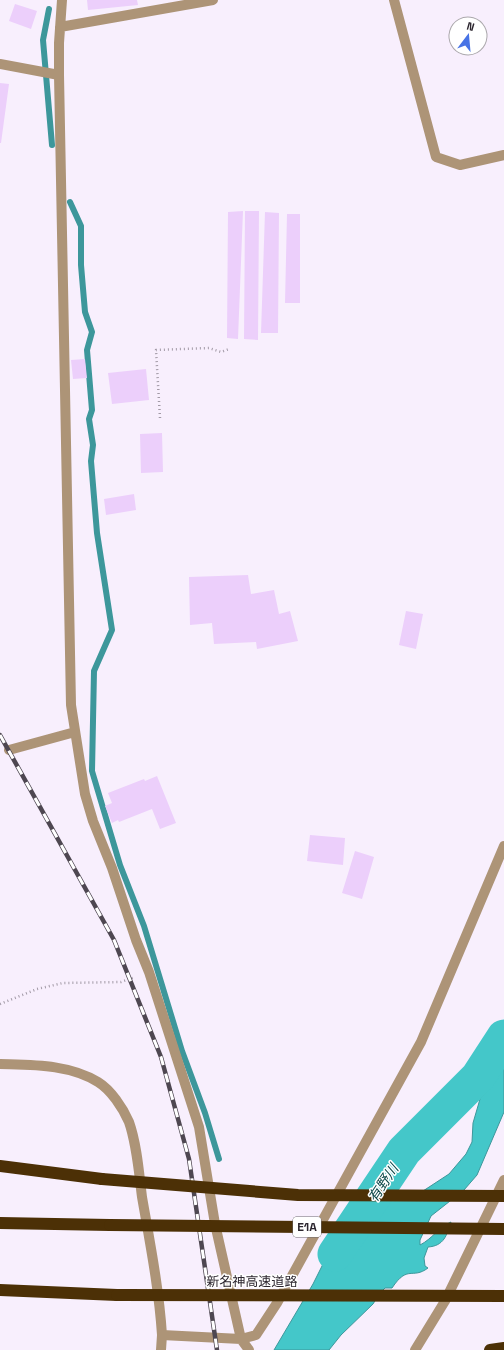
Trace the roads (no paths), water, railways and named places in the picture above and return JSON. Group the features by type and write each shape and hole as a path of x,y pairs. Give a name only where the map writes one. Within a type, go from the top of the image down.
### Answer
{"highway":[{"path":"0,1166 102,1179"},
{"path":"0,1172 298,1195 504,1196"},
{"name":"E1A","path":"0,1223 504,1229"},
{"name":"新名神高速道路","path":"0,1290 117,1295 504,1296"},
{"path":"490,1350 504,1348"}],"street":[{"path":"62,0 59,75 71,705 85,794 93,821 112,868 149,972 199,1127 215,1224 241,1339 249,1350"},
{"path":"60,27 213,0"},
{"path":"394,0 436,157 460,166 504,155"},
{"path":"0,64 59,75"},
{"path":"9,750 75,732"},
{"path":"162,1335 241,1339 256,1335 277,1303 421,1042 504,846"},
{"path":"0,1064 38,1066 76,1072 99,1082 120,1105 129,1123 135,1151 154,1268 162,1335 161,1350"},
{"path":"414,1350 445,1301 504,1180"}],"water":[{"path":"504,1052 504,1112 477,1175 464,1190 431,1216 420,1240 420,1245 451,1222 444,1239 438,1244 428,1247 424,1258 425,1266 428,1268 418,1273 406,1274 397,1281 392,1288 385,1288 373,1304 341,1335 329,1350 274,1350 313,1284 329,1252 349,1222 349,1217 352,1212 370,1214 380,1201 423,1191 449,1174 466,1154 472,1142 473,1123 480,1099 488,1090"}],"waterway":[{"path":"49,9 43,40 52,145"},
{"path":"70,202 81,226 81,265 85,312 92,332 87,350 92,410 89,419 93,445 91,461 97,533 112,630 94,671 92,771 120,865 144,926 182,1051 205,1113 219,1159"},
{"name":"有野川","path":"335,1254 404,1151 478,1077 504,1037"}],"railway":[{"path":"0,735 114,940 161,1057 189,1159 217,1350"}]}
